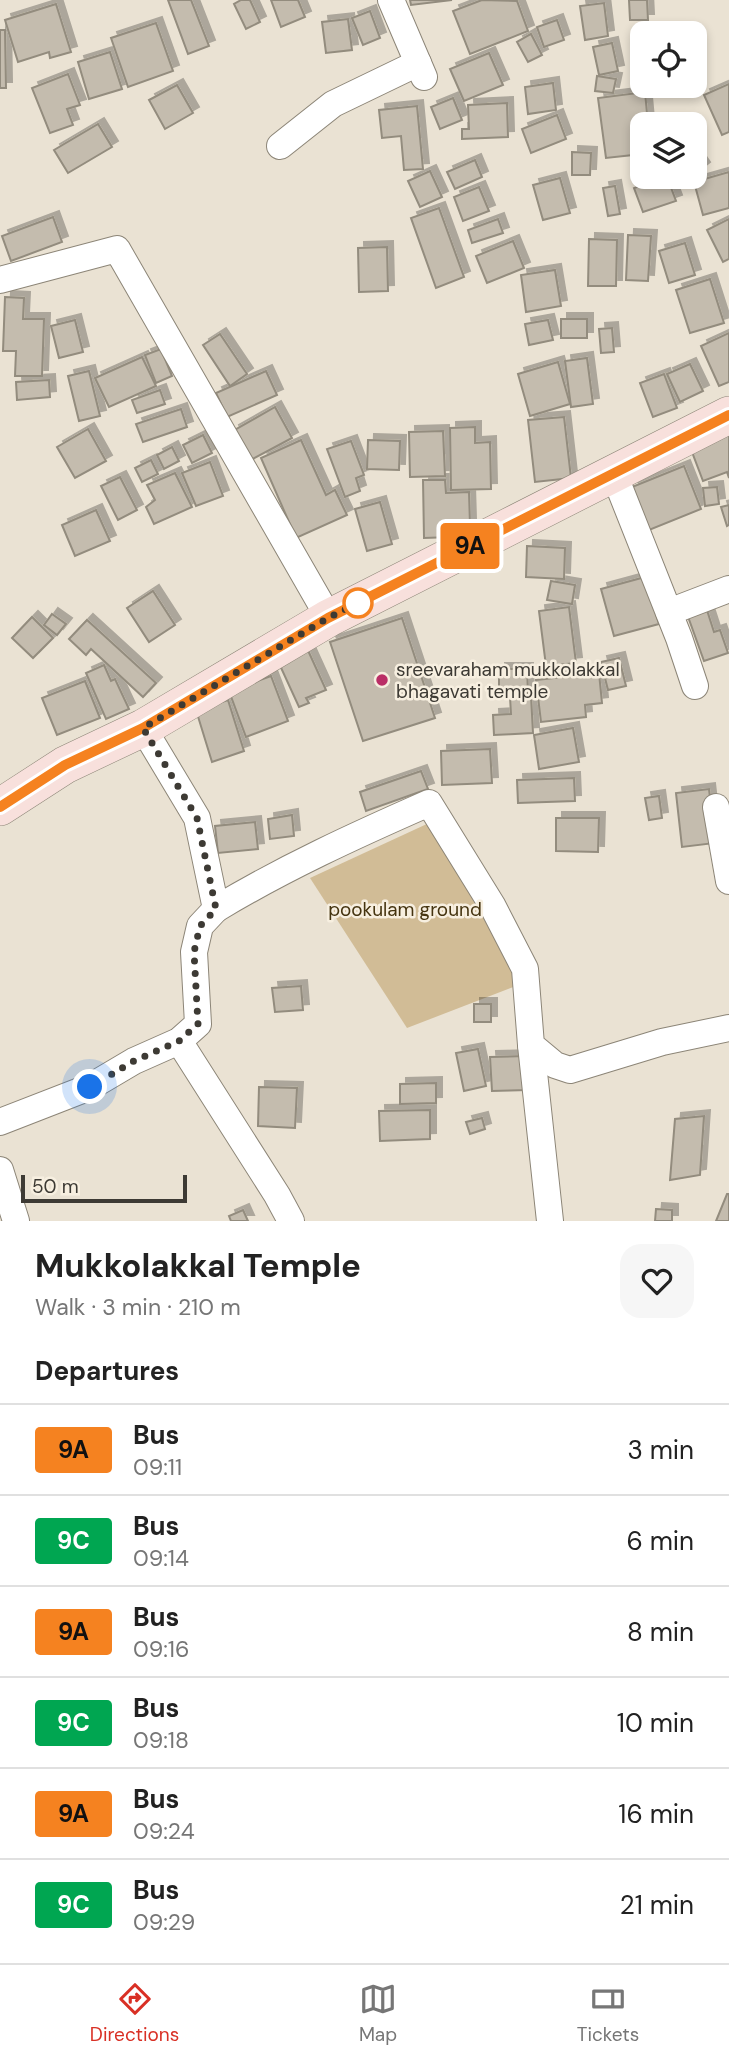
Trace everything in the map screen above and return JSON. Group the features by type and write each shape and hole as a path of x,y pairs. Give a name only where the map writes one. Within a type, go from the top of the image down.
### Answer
{"main road":[{"path":"0,805 65,765 143,728 328,618 729,415"}],"street":[{"path":"280,146 332,104 421,70 391,0"},
{"path":"0,280 117,249 328,618"},
{"path":"614,474 669,612 695,686"},
{"path":"669,612 729,589"},
{"path":"143,728 197,818 216,909"},
{"path":"0,1122 90,1087 134,1061 179,1041 198,1024 194,952 200,926 216,909 262,881 429,803 492,905 525,969 550,1221"},
{"path":"716,807 729,881"},
{"path":"531,1045 555,1065 570,1070 662,1042 729,1028"},
{"path":"179,1041 291,1221"},
{"path":"0,1170 16,1221"}],"green space":[{"name":"pookulam ground","path":"429,823 521,984 407,1028 310,878"}],"building":[{"path":"168,0 191,0 209,46 188,54"},
{"path":"241,0 250,0 260,22 246,29 234,4"},
{"path":"271,0 298,0 305,17 281,27"},
{"path":"410,0 452,0 411,5"},
{"path":"482,0 517,1 528,31 470,54 453,11"},
{"path":"629,0 647,0 648,20 630,20"},
{"path":"604,3 608,36 585,40 580,6"},
{"path":"56,4 71,52 50,58 49,52 18,62 5,20"},
{"path":"370,11 380,38 363,45 352,18"},
{"path":"348,19 352,50 326,53 322,22"},
{"path":"557,20 564,40 544,47 537,27"},
{"path":"156,23 173,71 128,87 111,38"},
{"path":"0,30 5,30 6,88 0,88"},
{"path":"531,34 542,55 528,62 517,42"},
{"path":"612,43 618,71 599,75 593,47"},
{"path":"110,52 122,89 89,99 78,62"},
{"path":"489,53 503,85 464,101 450,69"},
{"path":"68,74 80,105 67,109 73,125 50,133 32,88"},
{"path":"597,76 616,79 613,93 595,91"},
{"path":"553,83 556,110 528,114 525,87"},
{"path":"729,84 729,132 722,135 705,98 707,94"},
{"path":"177,85 193,113 165,129 149,100"},
{"path":"630,94 630,98 646,98 647,112 630,112 630,155 606,158 598,98"},
{"path":"453,98 462,120 440,129 431,107"},
{"path":"507,103 508,137 462,139 462,129 469,129 468,105"},
{"path":"417,106 423,169 404,170 401,136 382,138 379,110"},
{"path":"557,115 566,139 531,153 522,129"},
{"path":"98,124 112,147 68,173 54,150"},
{"path":"572,152 591,153 590,175 572,175"},
{"path":"475,160 482,177 455,189 447,172"},
{"path":"430,171 442,197 420,207 408,181"},
{"path":"729,172 729,208 703,215 696,189 707,189 707,178"},
{"path":"560,178 570,213 543,220 533,185"},
{"path":"615,186 620,214 608,216 603,188"},
{"path":"479,187 489,211 463,221 454,197"},
{"path":"634,189 672,189 676,201 643,212"},
{"path":"439,208 464,277 436,288 411,218"},
{"path":"53,217 62,242 11,261 2,236"},
{"path":"498,219 503,233 472,243 468,230"},
{"path":"729,219 729,259 723,262 707,230"},
{"path":"628,235 651,236 648,281 626,280"},
{"path":"589,239 617,240 616,286 588,286"},
{"path":"513,241 524,268 487,283 476,256"},
{"path":"685,243 695,275 669,283 659,251"},
{"path":"387,247 388,291 359,292 358,248"},
{"path":"555,270 561,306 526,312 521,275"},
{"path":"710,279 724,323 690,333 676,290"},
{"path":"5,297 24,298 23,319 44,319 42,376 15,376 16,351 3,351"},
{"path":"561,319 587,319 587,338 561,338"},
{"path":"75,320 83,352 59,358 51,326"},
{"path":"548,320 553,340 529,345 525,324"},
{"path":"612,328 614,352 601,353 599,329"},
{"path":"729,333 729,382 719,386 701,346"},
{"path":"220,334 247,374 230,386 203,345"},
{"path":"161,349 172,376 156,383 145,355"},
{"path":"142,357 156,386 109,407 95,378"},
{"path":"587,358 593,404 571,407 565,361"},
{"path":"558,362 570,404 530,416 518,374"},
{"path":"690,364 703,391 680,402 667,374"},
{"path":"89,371 100,416 79,421 68,376"},
{"path":"266,371 277,395 227,417 216,393"},
{"path":"664,374 677,408 653,417 640,383"},
{"path":"49,380 50,397 17,400 16,382"},
{"path":"160,390 165,404 137,413 132,400"},
{"path":"275,407 292,438 249,461 233,431"},
{"path":"181,409 187,427 143,442 136,424"},
{"path":"564,417 571,478 535,482 528,420"},
{"path":"475,427 475,443 490,442 491,489 451,490 450,428"},
{"path":"729,428 729,478 727,472 703,481 689,444"},
{"path":"88,429 106,461 75,478 57,447"},
{"path":"443,431 445,476 410,477 409,432"},
{"path":"203,435 212,453 192,463 183,445"},
{"path":"301,440 326,495 335,490 347,515 296,538 261,458"},
{"path":"368,440 400,441 399,470 367,469"},
{"path":"351,441 364,475 356,478 360,491 345,497 327,449"},
{"path":"172,447 179,461 164,469 157,455"},
{"path":"151,460 158,474 142,482 135,468"},
{"path":"210,462 223,496 196,506 182,473"},
{"path":"684,466 701,509 649,530 632,487"},
{"path":"175,473 192,507 154,524 146,507 155,500 147,485"},
{"path":"120,477 137,510 118,520 101,486"},
{"path":"423,480 445,480 446,493 469,492 470,525 452,525 452,537 424,538"},
{"path":"717,487 719,504 705,506 703,488"},
{"path":"380,502 392,544 367,551 355,509"},
{"path":"729,505 729,525 727,526 721,507"},
{"path":"96,510 110,541 75,556 62,525"},
{"path":"527,546 565,548 564,579 526,577"},
{"path":"645,577 659,624 614,636 601,589"},
{"path":"551,581 575,585 572,604 547,600"},
{"path":"153,591 175,625 149,642 127,608"},
{"path":"705,604 714,632 720,630 728,653 704,661 686,611"},
{"path":"569,607 576,663 546,666 539,611"},
{"path":"52,614 66,624 57,635 44,625"},
{"path":"32,617 53,638 33,658 12,638"},
{"name":"sreevaraham mukkolakkal bhagavati temple","path":"402,618 435,718 363,741 330,642"},
{"path":"87,620 156,683 143,697 91,649 86,655 69,639"},
{"path":"306,646 326,690 306,698 309,703 299,707 277,659"},
{"path":"619,658 626,686 608,690 601,662"},
{"path":"104,665 111,681 115,679 129,709 106,719 86,673"},
{"path":"499,669 527,669 528,693 499,694"},
{"path":"599,673 602,703 585,705 586,717 541,722 536,680"},
{"path":"271,676 288,721 246,737 229,691"},
{"path":"85,681 100,718 57,735 42,698"},
{"path":"531,696 533,733 494,735 493,715 511,714 510,697"},
{"path":"228,700 244,751 212,762 196,710"},
{"path":"573,728 579,762 539,769 534,735"},
{"path":"490,749 492,783 442,785 441,751"},
{"path":"421,771 428,789 366,811 360,792"},
{"path":"574,778 575,801 518,803 517,780"},
{"path":"709,789 715,843 682,847 676,793"},
{"path":"659,796 662,818 649,820 645,798"},
{"path":"292,815 294,836 270,839 268,819"},
{"path":"556,818 599,818 598,852 556,851"},
{"path":"255,822 258,849 218,853 215,826"},
{"path":"301,986 303,1010 275,1012 272,988"},
{"path":"474,1004 491,1004 491,1022 474,1022"},
{"path":"478,1049 486,1086 464,1091 456,1053"},
{"path":"525,1056 527,1090 492,1091 490,1057"},
{"path":"436,1083 436,1103 400,1104 400,1084"},
{"path":"259,1087 297,1088 295,1128 258,1126"},
{"path":"430,1110 430,1139 380,1141 379,1111"},
{"path":"704,1116 700,1175 670,1180 675,1119"},
{"path":"482,1118 485,1129 470,1134 466,1122"},
{"path":"727,1194 729,1221 716,1221"},
{"path":"656,1209 672,1210 672,1221 655,1221"},
{"path":"243,1210 248,1221 231,1221 229,1216"}],"bus line":[{"name":"9A","path":"0,807 65,765 143,728 328,618 729,415"}],"place":[{"name":"sreevaraham mukkolakkal bhagavati temple","path":"382,680"}],"route":[{"path":"90,1087 134,1061 179,1041 198,1024 194,952 200,926 216,909 197,818 143,728 328,618 358,603"}]}
